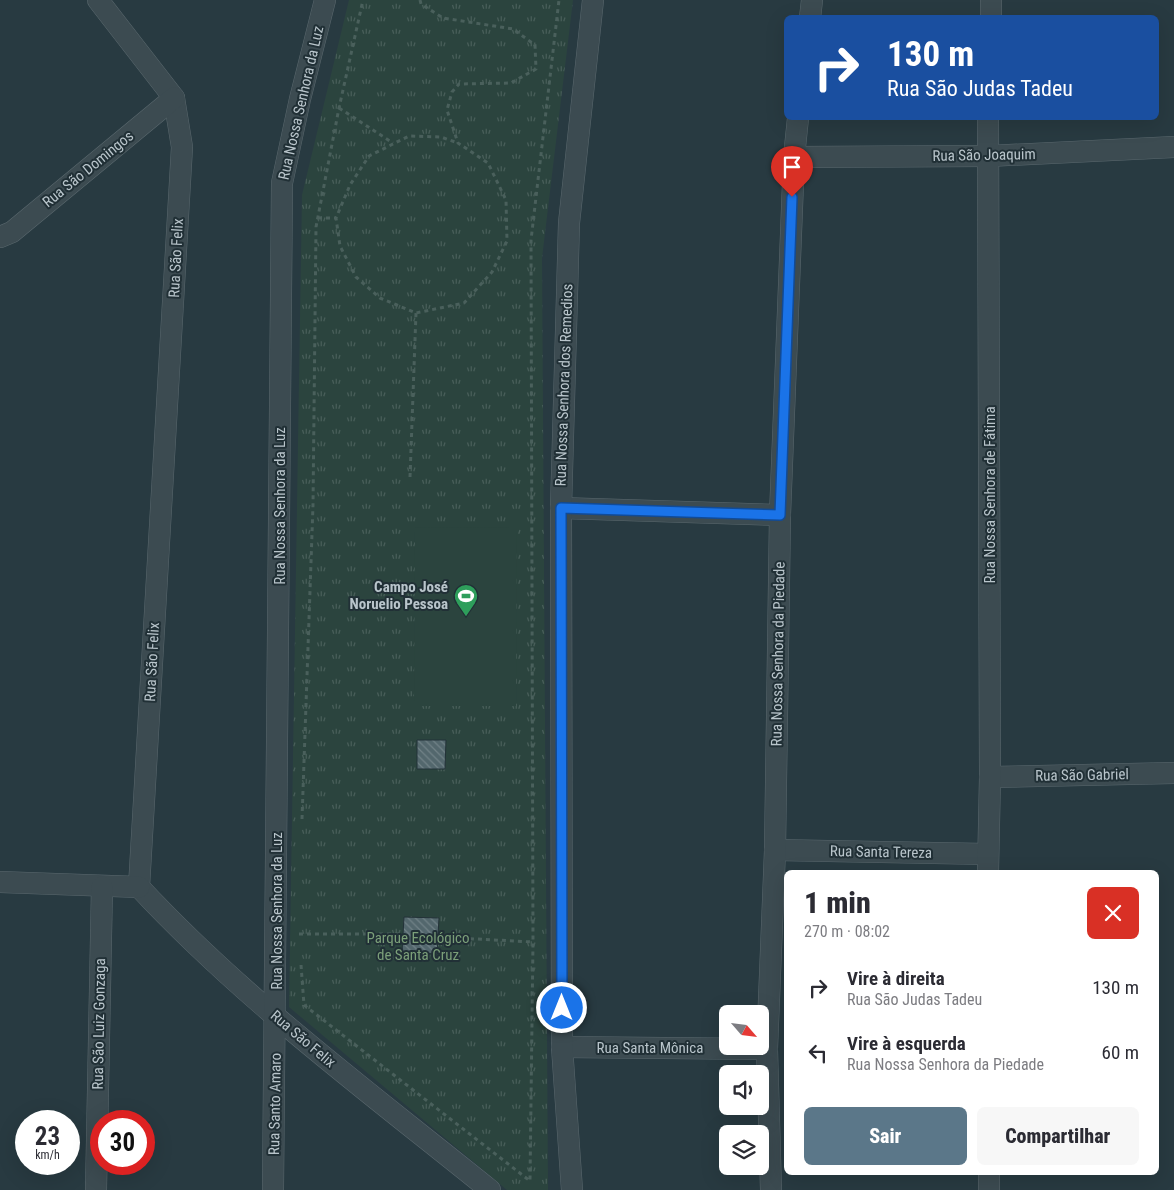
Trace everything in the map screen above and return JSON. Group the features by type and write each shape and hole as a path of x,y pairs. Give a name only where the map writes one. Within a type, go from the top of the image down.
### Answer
{"street":[{"name":"Rua São Felix","path":"98,0 174,98 182,146 139,887 173,924 276,1017 490,1190"},
{"name":"Rua Nossa Senhora da Luz","path":"276,1017 282,183 300,99 325,0"},
{"name":"Rua Nossa Senhora dos Remedios","path":"572,1190 562,1048 561,508 570,223 593,0"},
{"path":"810,15 812,0"},
{"path":"991,0 991,15"},
{"name":"Rua São Domingos","path":"4,229 174,98"},
{"name":"Rua Nossa Senhora da Piedade","path":"769,1005 775,850 780,515 794,157 798,120"},
{"name":"Rua Nossa Senhora de Fátima","path":"988,120 990,777 988,863"},
{"name":"Rua São Joaquim","path":"794,157 989,156 1174,147"},
{"path":"561,508 780,515"},
{"name":"Rua São Gabriel","path":"990,777 1174,773"},
{"name":"Rua Santa Tereza","path":"775,850 988,863"},
{"path":"0,882 139,887"},
{"name":"Rua São Luiz Gonzaga","path":"96,1190 102,887"},
{"name":"Rua Santo Amaro","path":"273,1190 276,1017"},
{"name":"Rua Santa Mônica","path":"562,1048 719,1049"},
{"name":"Rua Nossa Senhora da Piedade","path":"767,1055 771,1190"},
{"path":"989,1175 989,1190"}],"path":[{"path":"302,824 313,505 316,227 339,108 363,0"},
{"path":"420,0 421,4 443,18 513,28 535,45 536,69 511,83 460,84 452,92 446,110 458,143"},
{"path":"300,961 304,1005 530,1181 533,942 531,240 559,0"},
{"path":"339,108 394,144"},
{"path":"409,136 441,137 458,143 488,163 506,200 507,240 492,272 464,303 416,313 380,298 356,276 340,246 336,218 350,185 369,156 394,144 409,136"},
{"path":"318,218 336,218"},
{"path":"410,477 416,313"},
{"path":"299,924 299,943"},
{"path":"298,934 403,934"},
{"path":"438,937 533,942"}],"green space":[{"name":"Parque Ecológico de Santa Cruz","path":"349,0 573,0 542,258 548,1190 507,1190 289,1007 302,195"},
{"name":"Campo José Noruelio Pessoa","path":"415,527 517,528 516,706 414,706"}],"building":[{"path":"417,740 446,740 445,769 417,769"},
{"path":"404,917 439,918 437,954 402,952"}],"place":[{"name":"Campo José Noruelio Pessoa","path":"466,617"}],"route":[{"path":"562,1008 561,508 780,515 792,197"}]}
